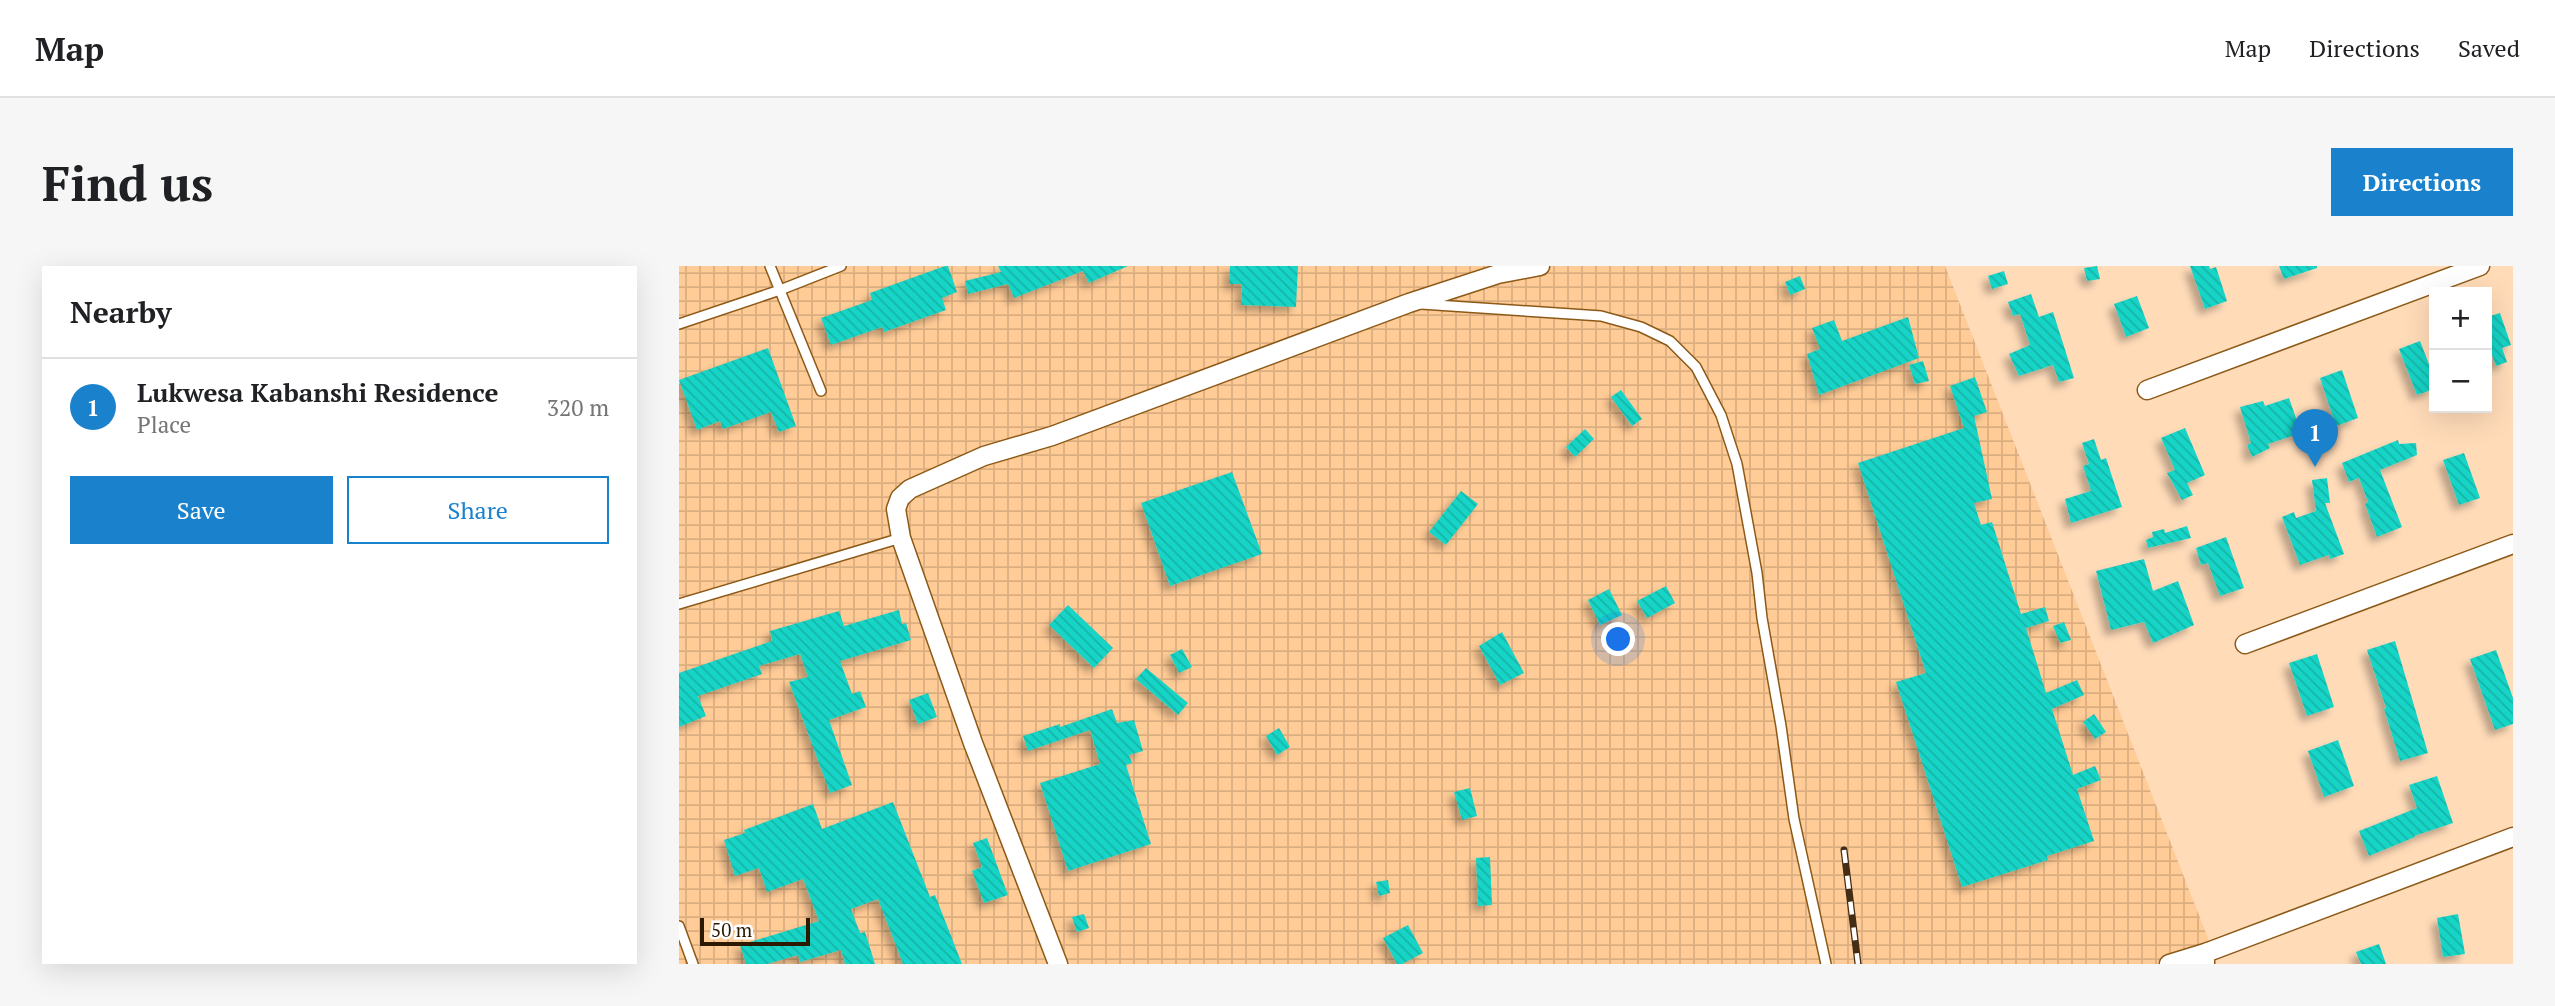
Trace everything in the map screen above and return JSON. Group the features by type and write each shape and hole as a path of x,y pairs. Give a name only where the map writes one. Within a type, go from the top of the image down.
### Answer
{"street":[{"path":"1058,964 978,754 901,538 896,509 899,498 910,489 984,456 1052,436 1409,303 1499,274 1540,266"},
{"path":"2147,390 2480,266"},
{"path":"2245,644 2513,544"},
{"path":"2169,964 2206,958 2513,837"}],"lane":[{"path":"770,266 821,391"},
{"path":"679,324 841,266"},
{"path":"1409,303 1601,316 1641,327 1670,341 1696,367 1721,415 1737,464 1757,573 1794,819 1826,964"},
{"path":"679,604 901,538"},
{"path":"679,926 692,964"}],"shaded area":[{"path":"679,266 1945,266 2213,951 2181,964 679,964"}],"building":[{"path":"948,266 957,292 942,298 946,310 884,332 882,327 831,345 821,318 872,300 870,293"},
{"path":"998,266 1128,266 1089,283 1083,271 1014,298 1008,284 968,294 965,281 1001,272"},
{"path":"1230,266 1298,266 1296,307 1241,305 1242,284 1229,284"},
{"path":"2097,266 2100,279 2087,281 2084,268"},
{"path":"2190,266 2209,266 2210,269 2216,267 2227,301 2205,309"},
{"path":"2279,266 2317,266 2317,268 2284,279"},
{"path":"2004,271 2008,284 1992,289 1988,276"},
{"path":"1800,276 1805,289 1790,295 1785,282"},
{"path":"2031,294 2039,317 2053,312 2074,378 2059,382 2053,365 2019,376 2009,354 2030,345 2020,314 2013,316 2008,302"},
{"path":"2137,296 2149,328 2126,337 2114,304"},
{"path":"2500,313 2511,345 2502,348 2507,362 2496,366 2492,355 2492,315"},
{"path":"1908,317 1919,358 1819,395 1807,354 1820,349 1812,328 1834,320 1842,341"},
{"path":"2420,341 2429,364 2429,391 2417,395 2399,349"},
{"path":"768,348 796,426 779,432 771,412 723,429 720,421 697,430 679,380"},
{"path":"1923,361 1929,381 1915,384 1909,365"},
{"path":"2342,370 2358,418 2336,426 2320,378"},
{"path":"1975,377 1987,412 1974,416 1992,499 1974,503 1981,525 1992,522 2021,614 2045,607 2049,621 2026,628 2046,693 2077,680 2084,695 2052,709 2073,775 2095,766 2101,780 2077,789 2094,841 2047,856 2048,860 1962,887 1896,682 1926,673 1858,463 1964,428 1950,386"},
{"path":"1621,390 1642,419 1632,426 1611,397"},
{"path":"2289,398 2301,433 2268,444 2270,448 2252,457 2247,445 2251,443 2240,407 2263,401 2265,406"},
{"path":"2185,428 2205,475 2187,483 2193,495 2182,500 2167,473 2175,470 2161,438"},
{"path":"1585,429 1594,439 1575,457 1566,447"},
{"path":"2094,439 2101,460 2106,458 2122,507 2071,523 2065,499 2091,491 2083,466 2089,464 2082,443"},
{"path":"2398,440 2399,444 2416,443 2417,455 2380,470 2402,527 2377,537 2359,478 2349,482 2342,463"},
{"path":"2464,453 2480,498 2459,505 2443,460"},
{"path":"1232,472 1262,554 1170,586 1141,503"},
{"path":"2327,478 2330,503 2325,503 2344,554 2330,559 2329,555 2300,565 2282,517 2294,512 2296,518 2316,511 2312,480"},
{"path":"1461,491 1478,504 1446,545 1429,532"},
{"path":"2187,526 2191,538 2148,548 2146,540 2153,537 2152,532 2164,529 2165,533"},
{"path":"2226,537 2244,588 2220,596 2208,563 2201,565 2196,548"},
{"path":"2144,559 2153,591 2178,581 2194,625 2153,643 2144,622 2111,630 2096,571"},
{"path":"1666,586 1675,603 1647,618 1637,601"},
{"path":"1609,589 1622,615 1600,625 1588,600"},
{"path":"1068,605 1113,648 1094,668 1049,625"},
{"path":"899,610 902,624 906,623 911,640 840,661 852,694 860,691 866,707 829,720 852,785 830,793 789,682 808,677 800,654 759,666 762,674 698,696 706,716 679,727 679,673 772,641 770,631 839,611 844,626"},
{"path":"2064,622 2071,640 2060,643 2053,626"},
{"path":"1502,632 1524,673 1500,685 1479,646"},
{"path":"2395,641 2428,753 2400,761 2367,650"},
{"path":"1182,649 1192,667 1179,673 1170,655"},
{"path":"2496,650 2513,698 2513,724 2495,730 2470,659"},
{"path":"2317,654 2334,707 2307,716 2289,663"},
{"path":"1146,668 1188,703 1178,715 1136,679"},
{"path":"928,693 937,717 918,724 909,700"},
{"path":"1112,709 1117,723 1134,720 1143,751 1129,755 1132,763 1126,765 1151,844 1068,871 1040,783 1100,764 1090,730 1028,751 1023,736 1060,724 1060,727"},
{"path":"2094,714 2106,732 2095,739 2083,722"},
{"path":"1279,728 1290,747 1277,755 1266,736"},
{"path":"2338,740 2354,786 2324,797 2308,751"},
{"path":"2437,776 2453,823 2414,836 2369,856 2359,831 2417,808 2409,785"},
{"path":"1470,788 1477,816 1462,820 1454,792"},
{"path":"893,802 930,897 935,895 962,964 903,964 878,899 851,909 860,933 865,932 875,964 845,964 841,950 800,962 798,955 767,964 746,964 740,945 819,921 803,879 767,892 759,868 735,876 724,840 813,804 822,829"},
{"path":"987,838 1008,895 984,903 972,871 982,867 973,843"},
{"path":"1490,857 1492,905 1478,906 1476,858"},
{"path":"1388,880 1390,893 1379,896 1376,882"},
{"path":"1084,914 1089,928 1077,932 1072,917"},
{"path":"2458,914 2465,954 2443,957 2437,918"},
{"path":"1408,925 1423,953 1397,964 1383,938"},
{"path":"2379,944 2386,964 2361,964 2356,952"}],"railway":[{"path":"1844,850 1858,964"}],"place":[{"name":"Lukwesa Kabanshi Residence","path":"2315,467"}]}
